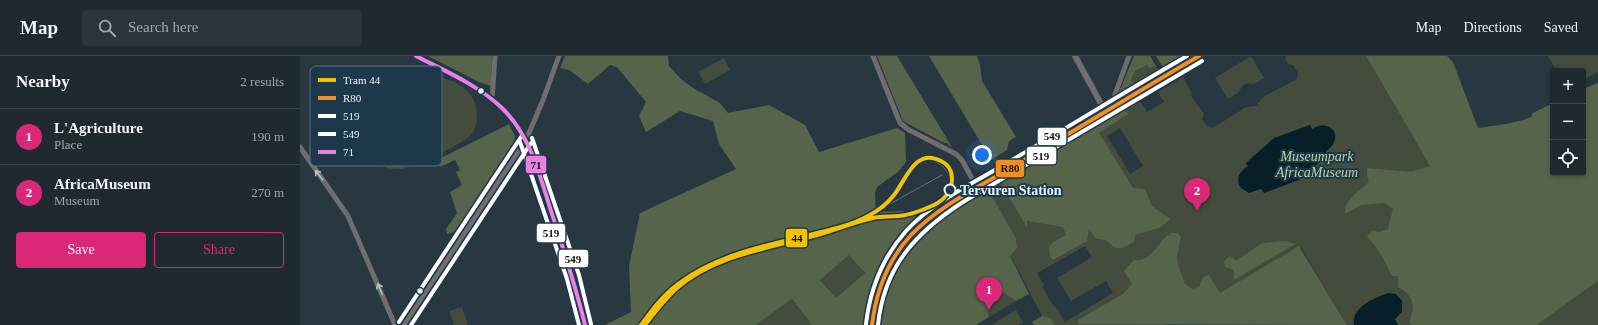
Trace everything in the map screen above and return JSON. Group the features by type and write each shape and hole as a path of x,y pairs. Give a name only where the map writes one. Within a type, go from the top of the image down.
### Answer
{"main road":[{"path":"872,325 874,310 882,283 894,258 917,229 935,214 1199,56"}],"street":[{"path":"416,56 435,66"},
{"path":"492,100 494,56"},
{"path":"404,325 526,140 559,56"},
{"path":"873,56 900,123 909,130 956,154 962,160 978,188"},
{"path":"1075,56 1105,111"},
{"path":"1114,97 1129,56"},
{"path":"442,70 470,85 492,100 516,124 526,140 572,276 585,325"},
{"path":"300,147 310,161"},
{"path":"313,166 348,216 395,325"}],"green space":[{"path":"428,56 492,56 491,86 481,83"},
{"path":"565,56 668,56 669,66 681,79 693,88 720,103 728,113 769,105 805,125 819,152 897,128 905,133 906,162 898,172 877,187 875,193 876,212 903,211 921,217 900,240 883,266 871,295 865,325 812,325 792,299 756,325 605,325 631,312 629,266 640,213 736,169 719,144 713,121 680,111 646,132 639,116 646,102 617,67 610,65 588,84 569,70 560,68","holes":["849,255 865,273 836,298 820,280"]},
{"path":"877,56 897,56 952,147 948,145 948,143 944,143 903,121"},
{"path":"929,56 977,56 980,64 982,81 1016,137 1009,141 1007,150 991,160"},
{"path":"1134,56 1150,56 1156,66 1149,68 1147,65 1135,71 1131,80 1138,86 1121,94 1119,92"},
{"path":"1156,56 1188,56 1164,69"},
{"path":"1251,56 1264,78 1254,84 1248,83 1243,85 1238,93 1228,99 1215,78"},
{"name":"Museumpark AfricaMuseum","path":"1286,56 1366,56 1430,166 1405,291 1413,305 1409,321 1412,325 1347,325 1301,247 1165,325 1055,325 1051,318 1042,316 1010,255 1016,248 1016,238 988,189 1124,107 1141,102 1147,112 1164,102 1158,92 1183,77 1192,94 1191,96 1204,114 1202,119 1207,126 1213,128 1246,107 1256,106 1263,97 1297,79 1298,73 1293,65 1288,64 1285,59","holes":["1120,128 1143,166 1130,174 1107,136","1085,246 1092,257 1057,278 1071,301 1106,281 1113,293 1065,322 1058,310 1052,304 1037,273"]},
{"path":"1366,56 1447,56 1453,62 1478,128 1525,119 1531,117 1533,113 1550,104 1550,176 1586,176 1586,88 1598,83 1598,281 1537,325 1412,325 1409,321 1413,306 1410,297 1398,287 1398,276 1392,276 1381,254 1367,236 1372,231 1379,232 1388,229 1393,209 1385,203 1361,205 1345,214 1345,209 1347,204 1357,192 1369,182 1367,168 1411,172 1430,166"},
{"path":"1548,56 1598,56 1598,72 1586,78 1586,68 1555,68"},
{"path":"724,58 730,70 705,84 698,72"},
{"path":"1147,65 1149,68 1156,66 1160,72 1138,86 1131,80 1132,77 1137,70"},
{"path":"442,77 444,79 456,82 469,92 475,103 477,116 475,128 471,135 442,152"},
{"path":"1124,107 1128,114 1099,133 1133,188 1145,189 1152,206 1170,219 1161,227 1135,235 1134,242 1120,248 1116,248 1103,239 1096,239 1089,229 1087,241 1053,260 1050,256 1049,247 1053,242 1066,235 1063,227 1027,221 1027,227 1002,186 1005,178"},
{"path":"509,124 515,136 514,148 458,231 447,234 446,229 457,213 450,192 462,185 456,172 460,170 455,160 440,167 442,166 442,158"},
{"path":"382,166 412,166 400,169 391,169"},
{"path":"988,189 1016,238 1017,248 1010,256 1029,294 1016,301 1006,294 996,294 988,303 987,307 989,317 976,325 878,325 882,299 889,276 900,258 913,242 929,228"},
{"path":"1171,233 1178,233 1181,237 1177,256 1178,265 1185,284 1192,289 1199,287 1203,277 1209,275 1220,293 1299,246 1347,325 1079,324 1078,320 1123,294 1132,284 1124,271 1134,260 1146,258"},
{"path":"1286,241 1295,244 1234,280 1234,272 1232,269 1225,267 1224,261 1230,256 1236,261 1262,243"},
{"path":"850,254 865,273 836,298 820,280"},
{"path":"1598,281 1598,325 1537,325"},
{"path":"1001,293 1009,295 1016,301 989,317 987,309 988,302 993,296"},
{"path":"792,299 812,325 756,325"},
{"path":"462,307 468,325 454,325 449,311"},
{"path":"1016,310 1023,322 1018,325 991,325"},
{"path":"1042,316 1051,318 1055,325 1034,325 1032,322"}],"water":[{"path":"1310,125 1312,129 1319,126 1325,126 1334,131 1335,141 1326,151 1328,155 1299,180 1264,193 1261,189 1249,193 1241,188 1238,179 1240,173 1248,166 1246,163 1274,138"},
{"path":"1388,293 1396,294 1402,301 1402,312 1395,319 1398,325 1354,325 1356,313 1360,308 1371,300"}],"tram line":[{"name":"44","path":"641,325 667,293 678,284 706,267 753,249 836,228 860,220 879,210 894,195 912,167 924,158 932,158 941,161 949,168 952,176 951,187 944,198 934,205 908,215 880,217 866,220 725,260 691,277 676,289 645,325"},
{"path":"889,216 914,211 931,204 945,194 949,188 950,182 949,176 942,166 937,162 925,161 914,167 901,184"},
{"path":"872,214 942,175"}],"transit line":[{"name":"71","path":"416,56 436,66"},
{"name":"549","path":"866,324 874,286 884,263 898,241 917,220 956,192 1187,56"},
{"name":"R80","path":"872,325 884,277 903,245 922,224 960,197 1199,56"},
{"name":"519","path":"878,325 881,304 895,269 905,253 930,226 963,202 1202,61"},
{"name":"71","path":"442,69 483,92 502,108 520,131 539,172 570,269 585,325"},
{"name":"549","path":"399,322 521,137"},
{"name":"549","path":"532,138 579,275 591,324"},
{"name":"519","path":"520,142 567,279 579,325"},
{"name":"519","path":"411,325 531,143"}],"place":[{"name":"Tervuren Station","path":"950,190"},
{"name":"AfricaMuseum","path":"1197,211"},
{"name":"L'Agriculture","path":"989,310"}]}
